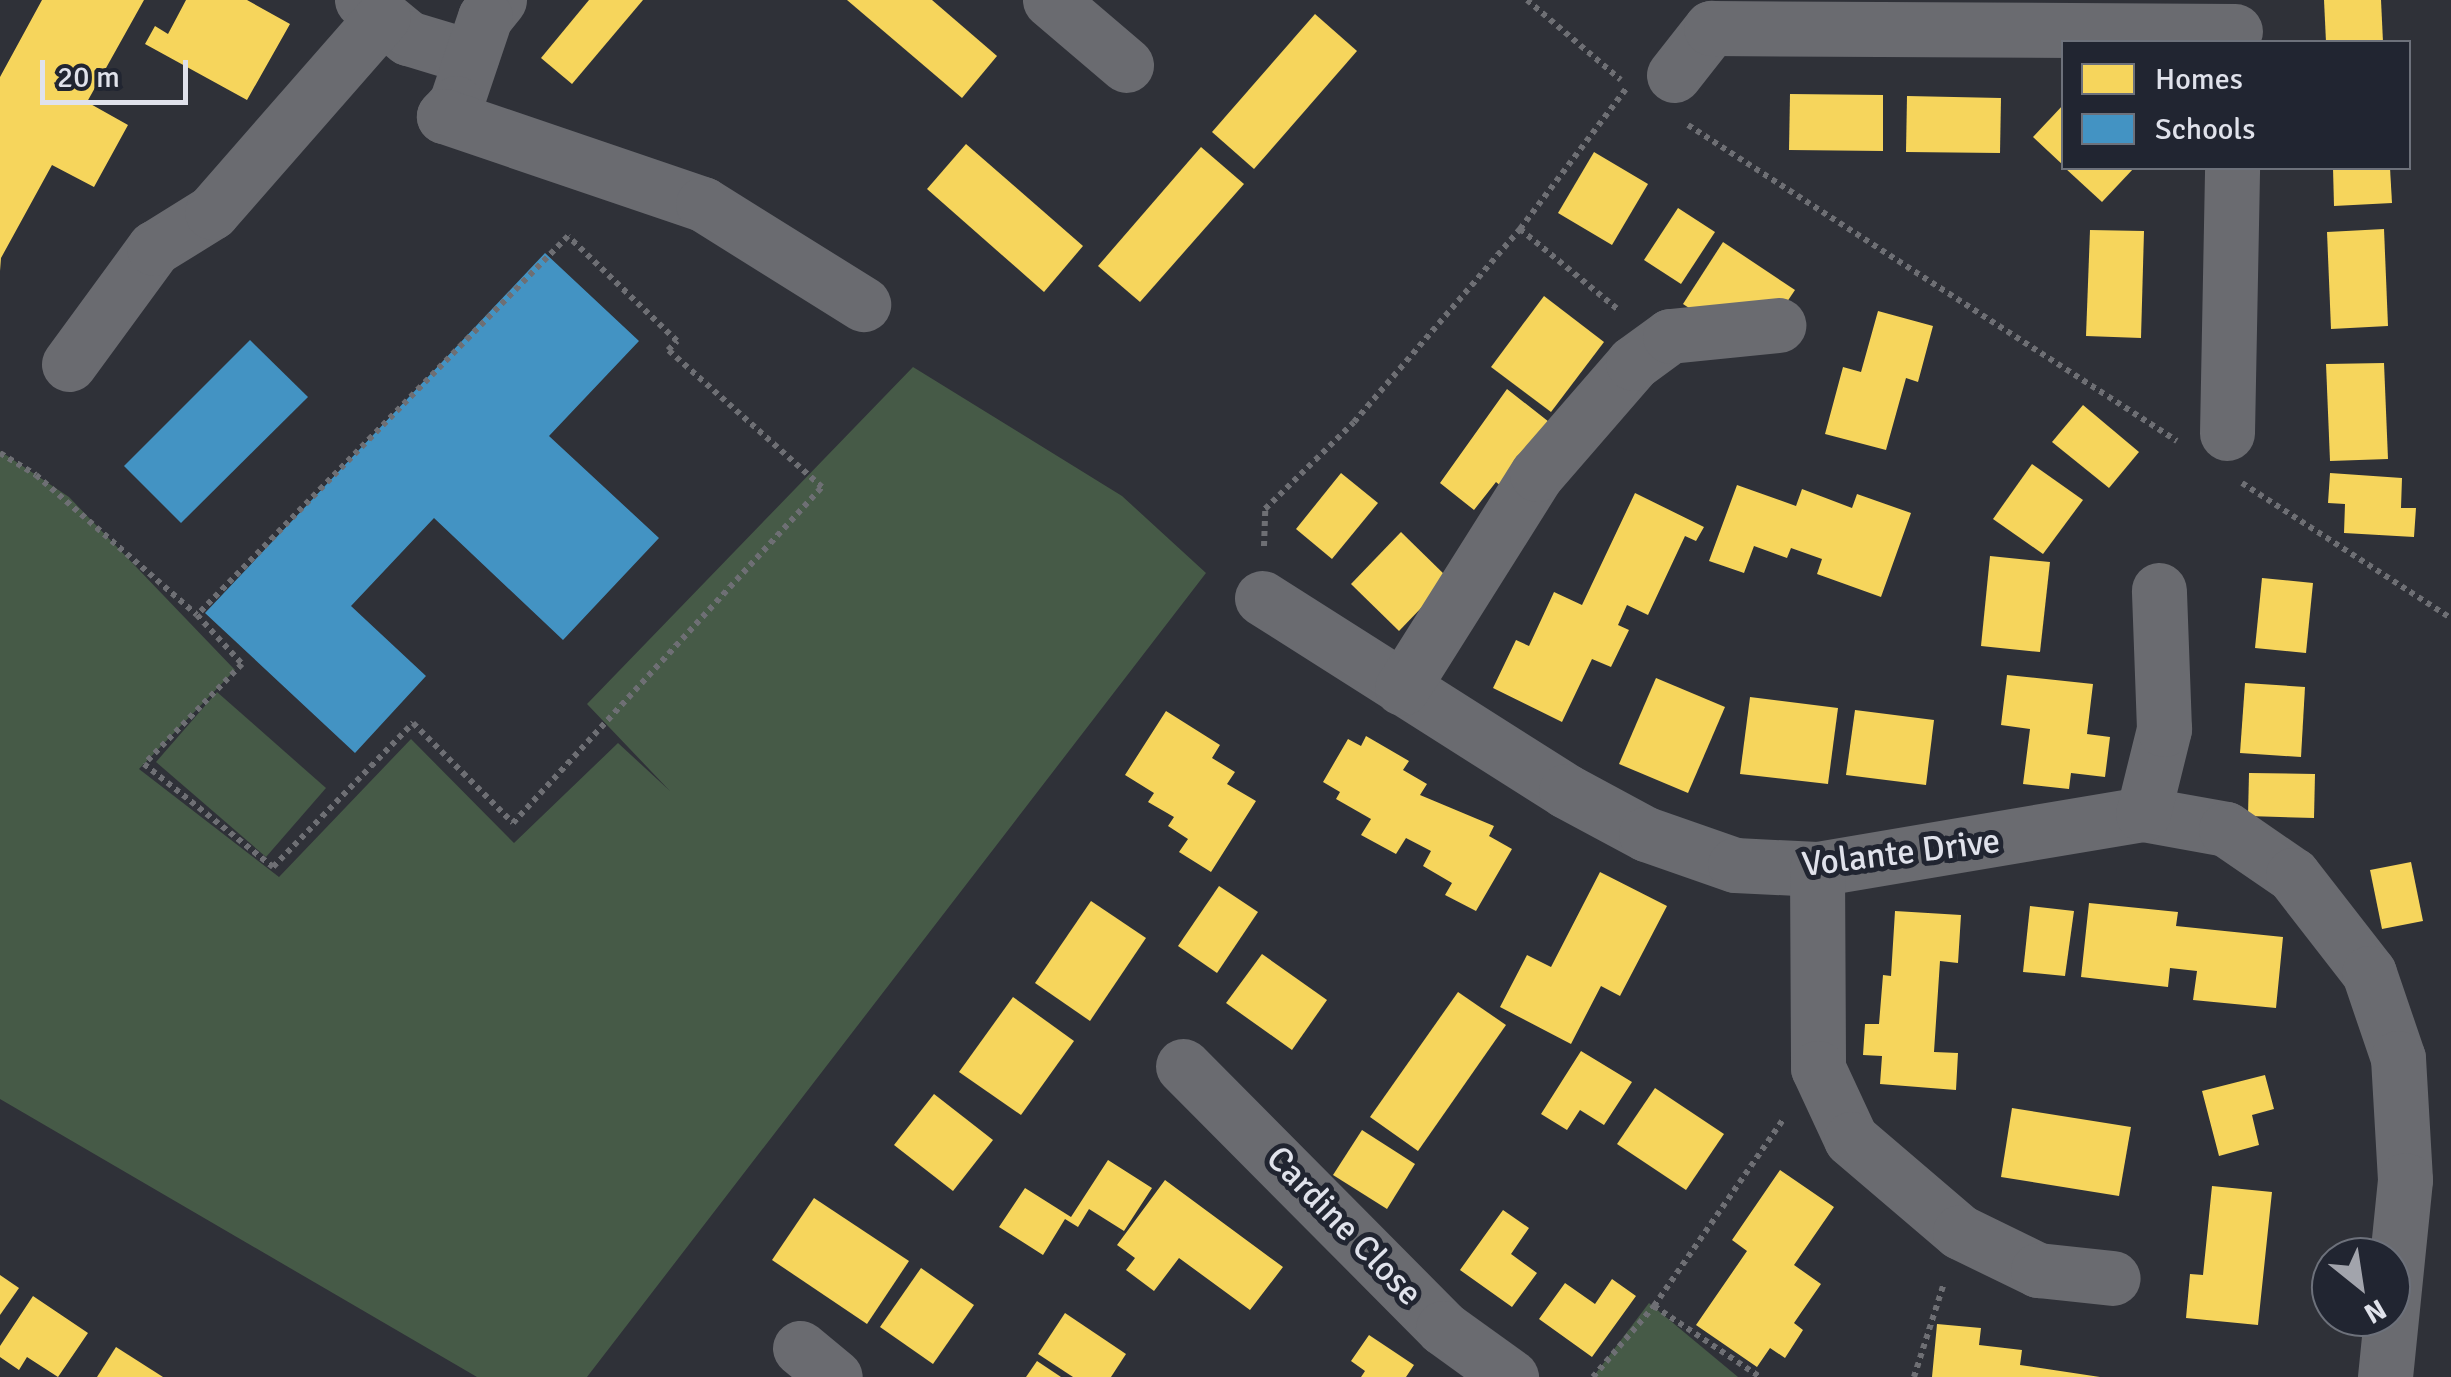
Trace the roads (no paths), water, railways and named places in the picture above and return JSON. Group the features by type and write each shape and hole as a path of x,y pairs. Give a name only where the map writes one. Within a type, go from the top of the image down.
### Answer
{"street":[{"path":"1050,0 1126,66"},
{"path":"69,364 154,248 212,212 373,9 408,38 485,25"},
{"path":"1656,95 1712,28 2234,24"},
{"path":"485,25 444,116 703,204 863,304"},
{"path":"2214,452 2232,170"},
{"path":"1402,688 1537,474 1632,362 1661,340 1778,325"},
{"path":"2143,814 2164,729 2159,590"},
{"name":"Volante Drive","path":"1262,598 1402,688 1646,834 1735,865 1817,870 2143,814 2226,829 2279,866 2369,973 2398,1058 2405,1180 2385,1377"},
{"path":"1817,870 1818,1068 1851,1139 1960,1232 2038,1270 2113,1278"},
{"name":"Cardine Close","path":"1183,1066 1339,1228 1500,1375"}]}
